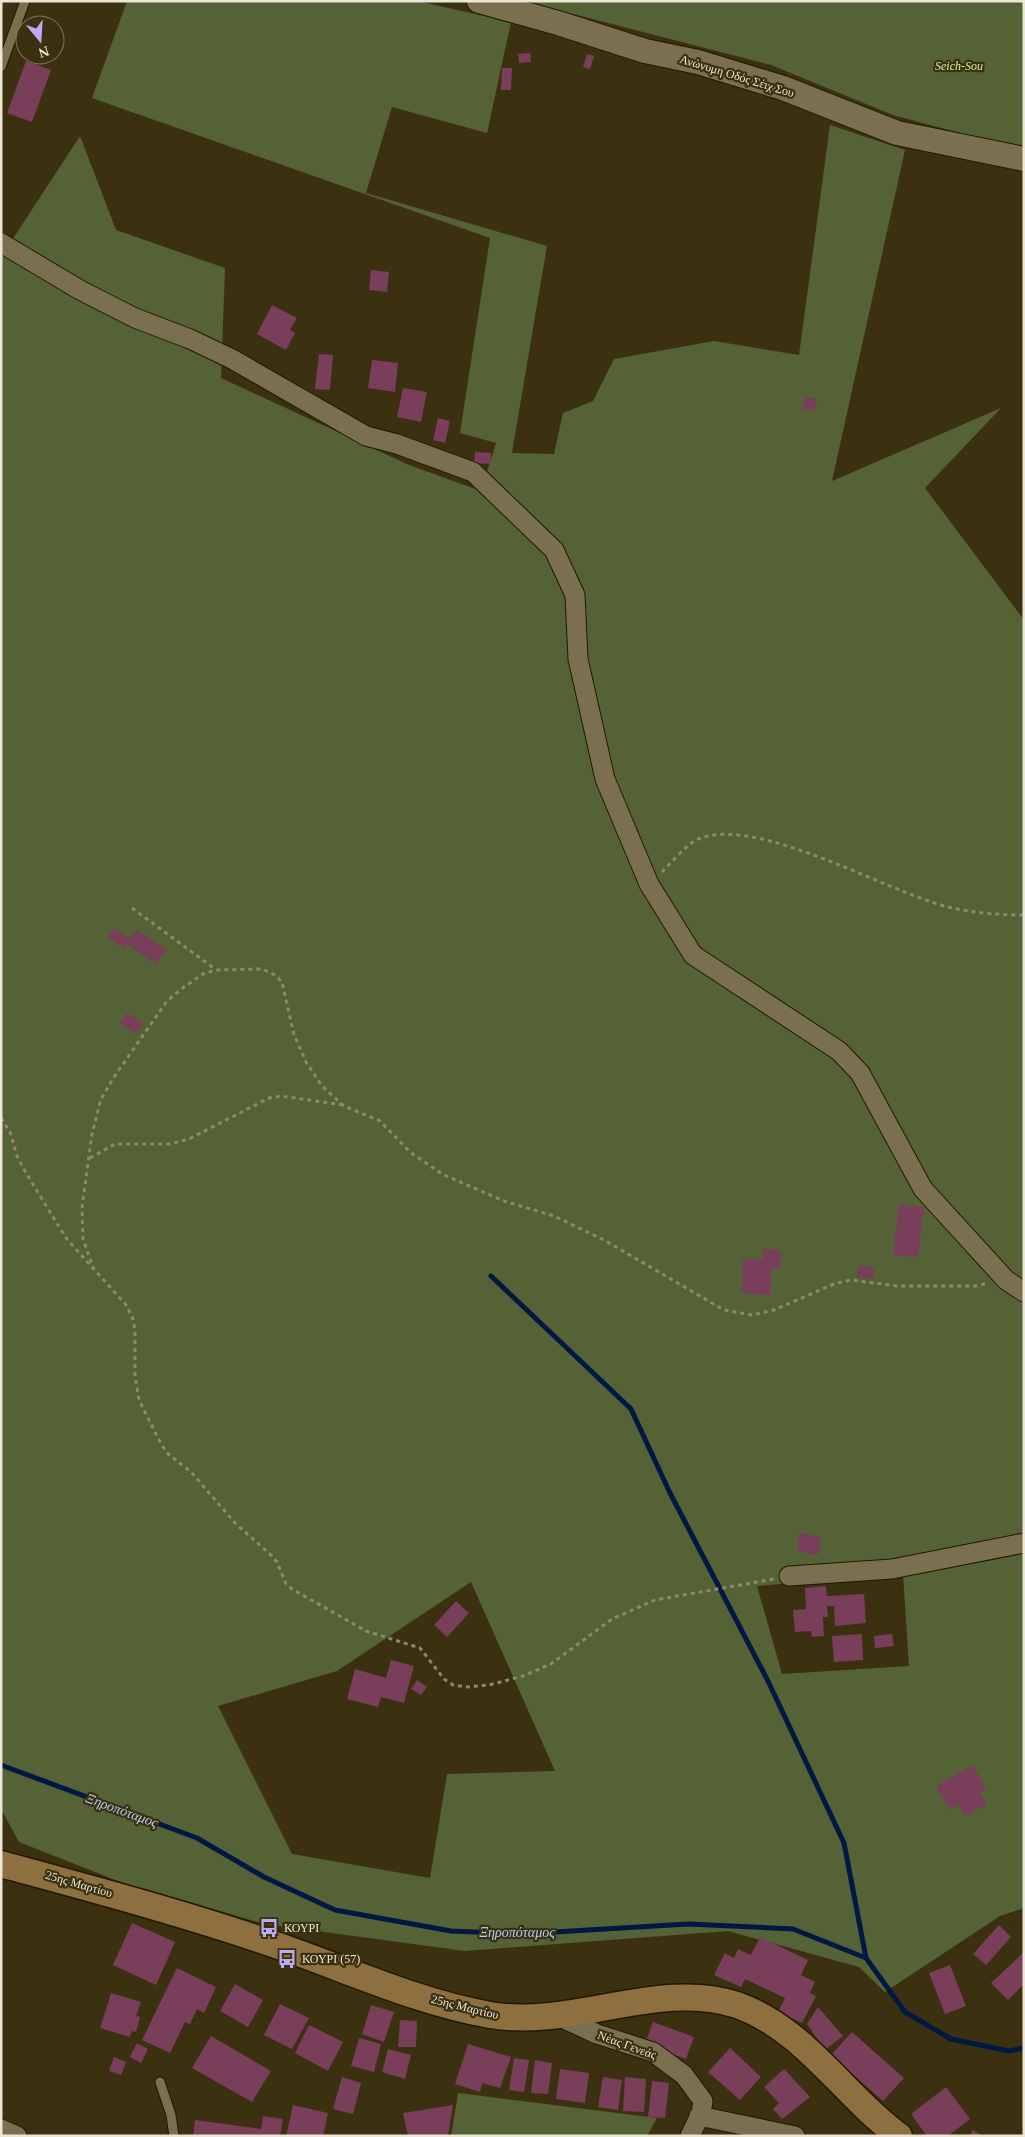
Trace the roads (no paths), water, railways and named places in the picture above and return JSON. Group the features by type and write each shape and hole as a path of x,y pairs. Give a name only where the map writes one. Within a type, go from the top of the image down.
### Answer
{"main road":[{"name":"25ης Μαρτίου","path":"1,1864 86,1885 262,1940 460,2008 510,2018 558,2016 655,2000 696,1998 736,2005 768,2020 784,2031 816,2057 876,2117 899,2136"}],"street":[{"name":"Ανώνυμη Οδός Σέιχ Σου","path":"479,1 558,23 645,52 698,62 782,88 897,133 1024,159"},
{"path":"1,243 80,290 128,314 190,339 232,359 366,436 397,444 473,472 554,550 575,595 578,659 605,779 649,884 692,956 839,1051 860,1073 923,1189 1006,1280 1024,1292"},
{"path":"789,1576 892,1570 1024,1543"},
{"name":"Νέας Γενεάς","path":"558,2016 597,2034 653,2052 684,2075 703,2101 690,2136"},
{"path":"699,2116 795,2136"},
{"path":"1,2129 17,2136"}],"lane":[{"path":"1,67 25,1"},
{"path":"160,2082 174,2136"}],"waterway":[{"path":"491,1276 631,1409 670,1493 768,1681 844,1843 866,1958"},
{"name":"Ξηροπόταμος","path":"1,1765 197,1838 264,1877 335,1910 451,1931 521,1934 688,1924 793,1929 866,1958 905,2012 951,2039 1009,2051 1024,2048"}],"place":[{"name":"ΚΟΥΡΙ","path":"269,1928"},
{"name":"ΚΟΥΡΙ (57)","path":"287,1959"}],"park label":[{"name":"Seich-Sou","path":"959,66"}]}
